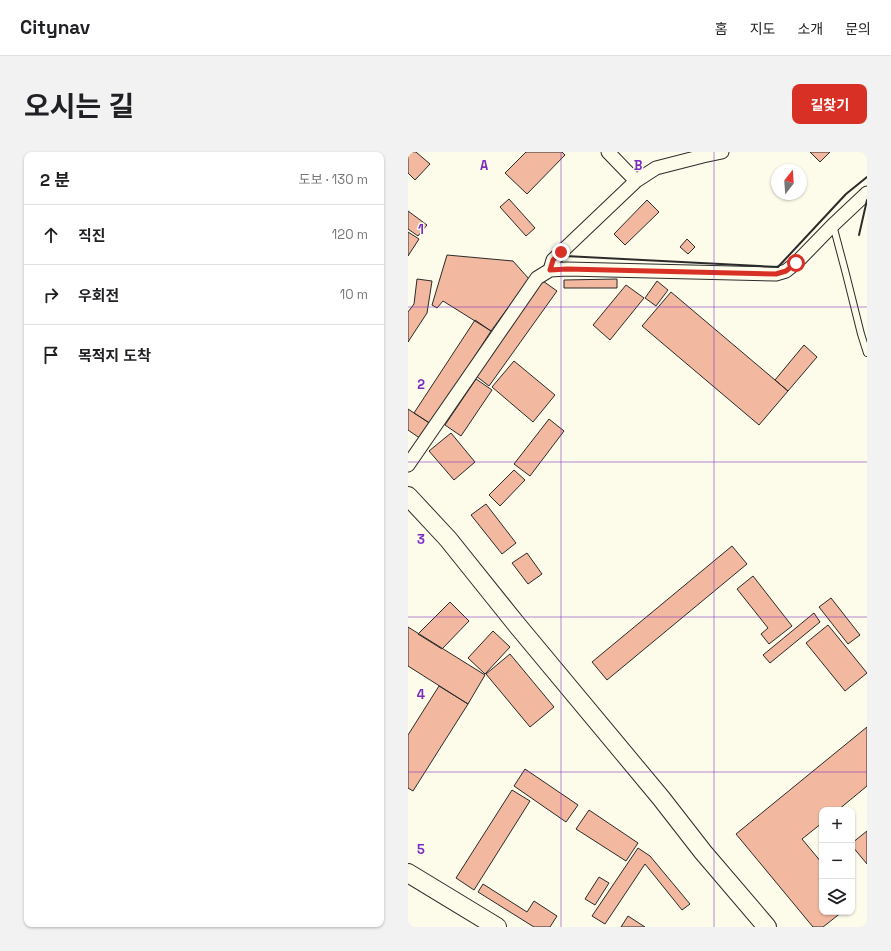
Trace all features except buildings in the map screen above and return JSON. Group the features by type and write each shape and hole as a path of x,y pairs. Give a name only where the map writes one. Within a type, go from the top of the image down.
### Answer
{"main road":[{"path":"408,496 448,540 656,792 703,852 767,927"},
{"path":"408,873 498,927"}],"street":[{"path":"608,152 636,181"},
{"path":"550,270 553,260 636,181 656,168 722,152"},
{"path":"408,465 537,278 550,270 567,269 776,274 786,271 796,263 867,193"}],"lane":[{"path":"833,225 867,353"}],"wall":[{"path":"565,256 778,267 846,194 867,177"},
{"path":"859,235 867,200"}],"route":[{"path":"561,252 553,260 550,270 567,269 776,274 786,271 796,263"}]}
